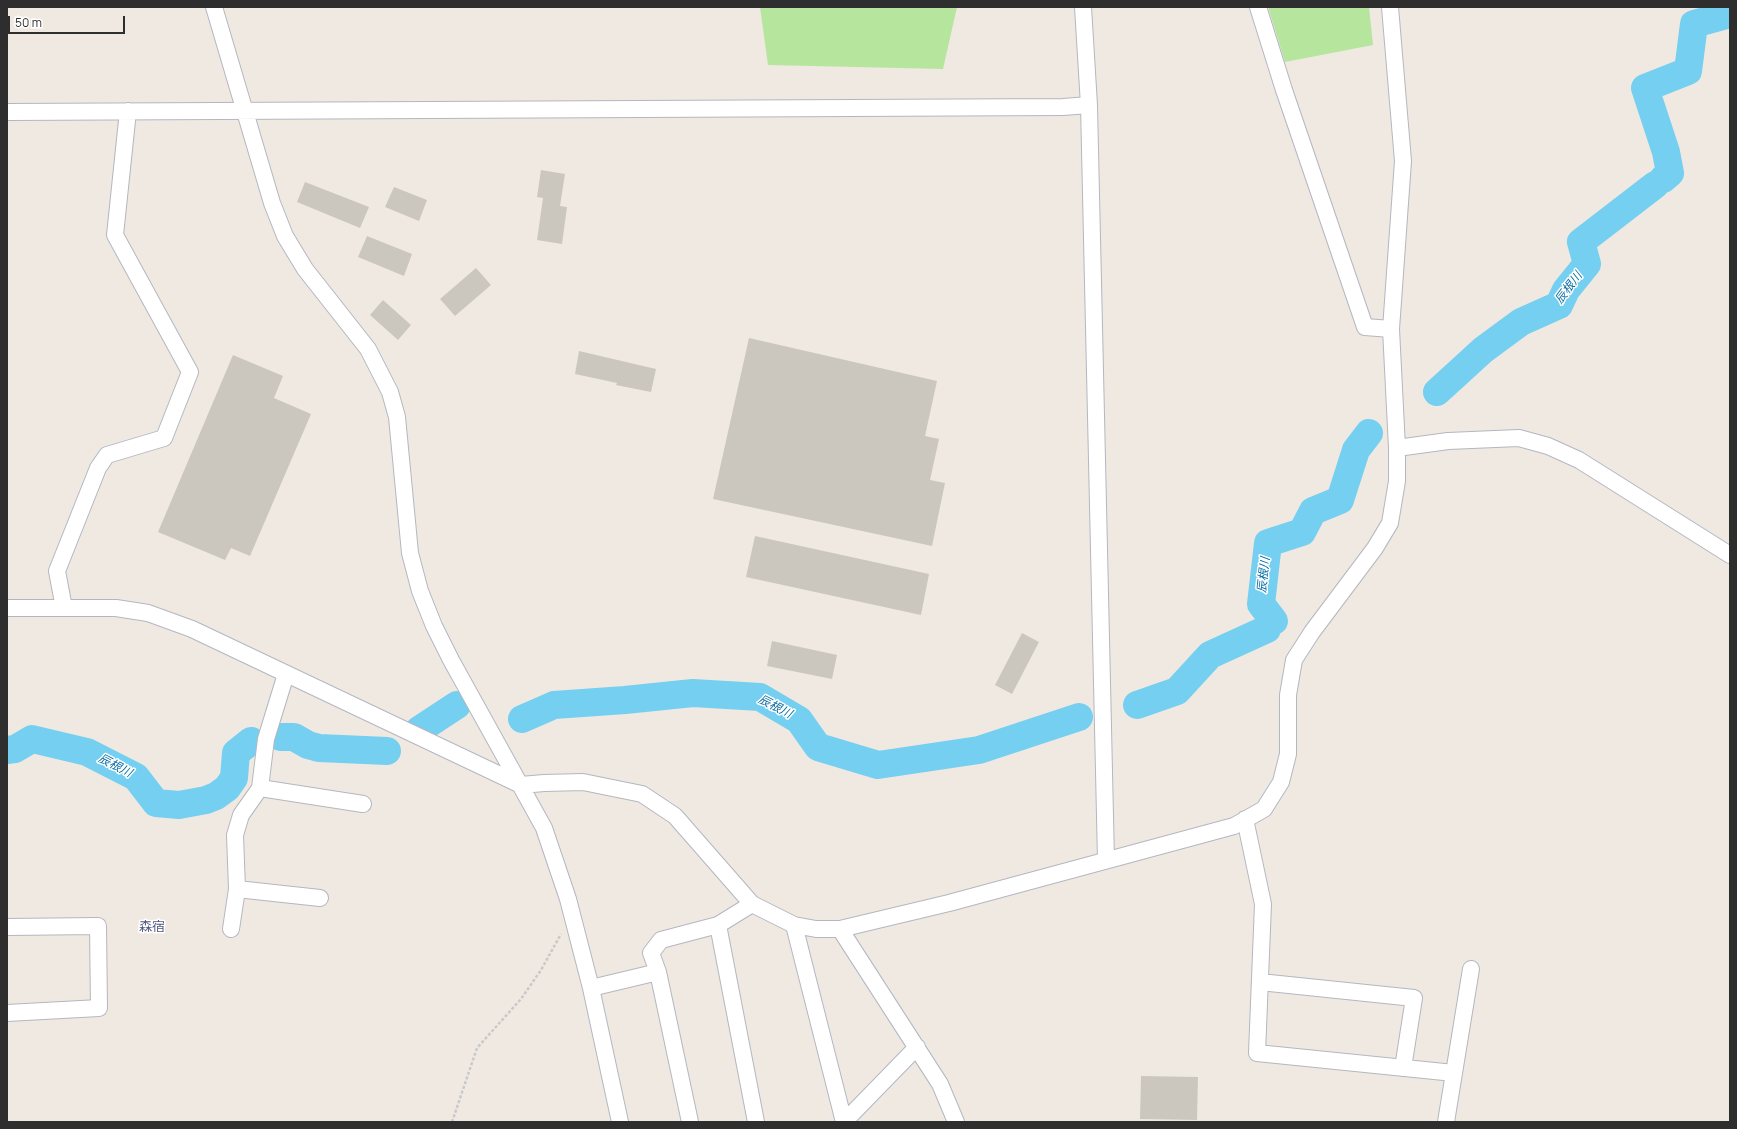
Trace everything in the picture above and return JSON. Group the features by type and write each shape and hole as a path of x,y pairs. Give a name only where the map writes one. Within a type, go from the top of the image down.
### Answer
{"street":[{"path":"214,7 272,204 285,236 305,269 368,349 390,392 397,417 410,553 420,591 434,626 451,660 544,828 574,921 591,988 620,1122"},
{"path":"1083,7 1088,105 1106,860"},
{"path":"1258,7 1284,90 1365,327 1391,329"},
{"path":"7,608 116,608 148,613 192,629 521,785 583,782 642,794 675,816 752,904 794,925 816,929 840,929 949,903 1234,826 1264,809 1281,782 1288,754 1288,695 1294,660 1312,632 1375,548 1390,523 1397,481 1397,448 1391,329 1403,161 1390,7"},
{"path":"7,112 1063,107 1088,105"},
{"path":"64,608 57,571 98,468 106,455 164,438 190,372 115,235 128,111"},
{"path":"1397,448 1448,441 1519,438 1548,446 1579,460 1730,555"},
{"path":"231,929 237,889 235,835 241,815 260,788 266,739 286,674"},
{"path":"260,788 364,804"},
{"path":"1245,820 1263,904 1257,1053 1454,1074"},
{"path":"237,889 320,898"},
{"path":"690,1122 658,972 651,953 661,940 718,926 752,904"},
{"path":"794,925 844,1122"},
{"path":"7,927 98,926 99,1008 7,1012"},
{"path":"718,926 756,1122"},
{"path":"840,929 940,1084 956,1122"},
{"path":"1446,1122 1471,969"},
{"path":"591,988 658,972"},
{"path":"1260,982 1414,998 1403,1068"},
{"path":"844,1122 917,1047"}],"path":[{"path":"452,1122 477,1048 521,999 541,970 560,935 574,921"}],"green space":[{"path":"760,7 957,7 943,69 768,65"},
{"path":"1268,7 1369,7 1373,45 1285,62"}],"building":[{"path":"541,170 565,174 560,206 567,207 562,244 537,240 543,198 537,197"},
{"path":"305,182 369,207 360,228 297,202"},
{"path":"394,187 427,200 419,221 385,207"},
{"path":"367,236 412,254 404,276 358,257"},
{"path":"476,268 491,285 455,316 440,299"},
{"path":"383,300 411,325 398,340 370,315"},
{"path":"749,338 937,381 925,436 939,439 930,480 945,483 932,546 713,499"},
{"path":"579,351 656,369 651,392 616,385 617,383 575,374"},
{"path":"233,355 283,376 274,398 311,414 250,556 231,548 225,560 158,532"},
{"path":"755,536 929,574 921,615 746,577"},
{"path":"1022,633 1039,642 1012,694 995,685"},
{"path":"772,641 837,655 832,679 767,666"},
{"path":"1141,1076 1198,1077 1197,1120 1140,1119"}],"waterway":[{"name":"辰根川","path":"1663,179 1670,173 1666,152 1645,88 1688,71 1694,24 1730,14"},
{"name":"辰根川","path":"1437,392 1483,350 1521,322 1559,305 1566,290 1587,264 1581,242 1655,185"},
{"name":"辰根川","path":"1274,621 1261,604 1268,543 1302,532 1313,511 1340,500 1356,450 1369,433"},
{"name":"辰根川","path":"1137,705 1177,691 1210,655 1267,629"},
{"name":"辰根川","path":"522,719 554,705 693,693 760,697 799,720 818,747 878,765 979,750 1079,717"},
{"name":"辰根川","path":"419,730 457,705"},
{"name":"辰根川","path":"281,737 294,737 308,745 319,748 387,751"},
{"name":"辰根川","path":"7,750 15,749 32,739 87,752 136,777 156,803 179,805 206,800 216,796 227,788 234,778 236,753 251,741"}],"district":[{"name":"森宿","path":"152,927"}]}
